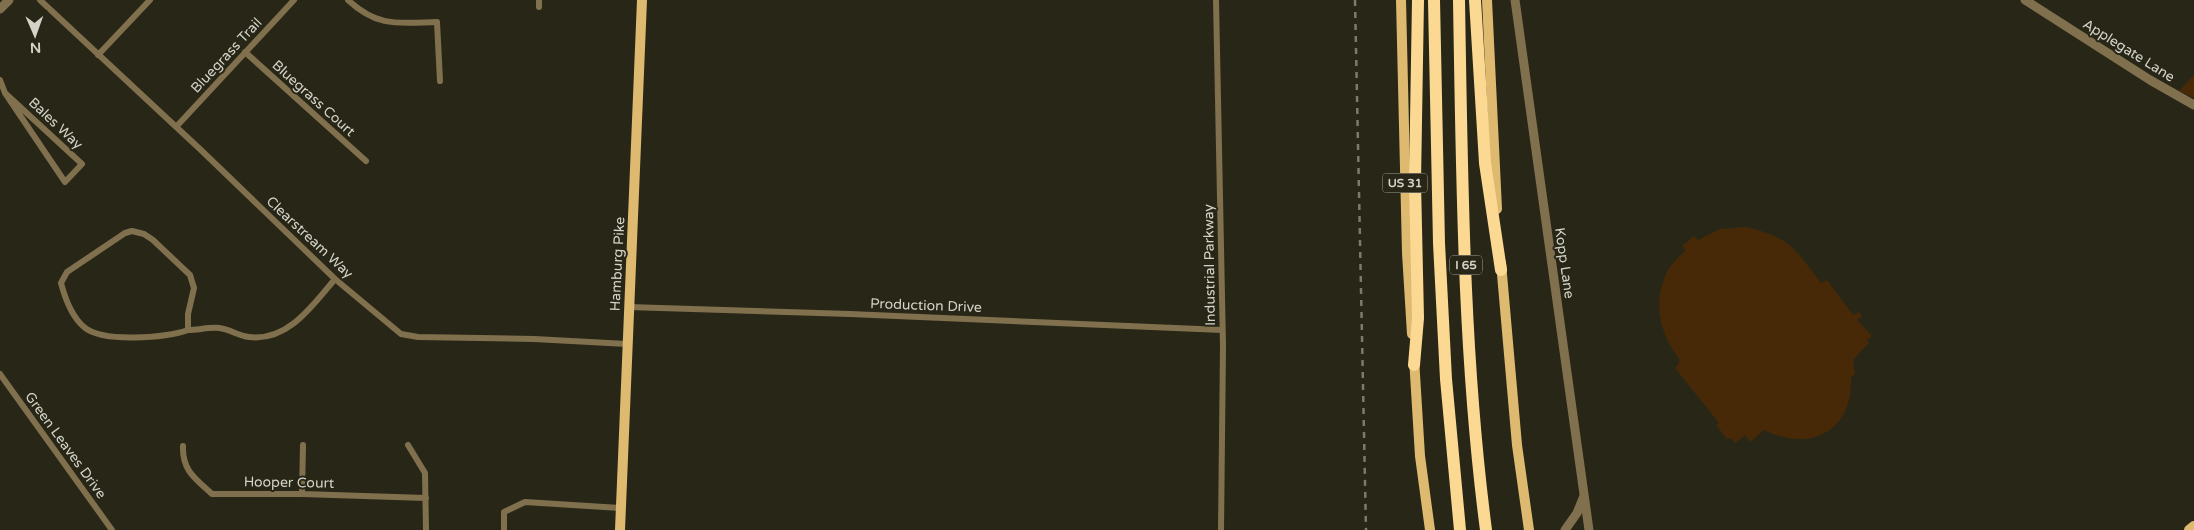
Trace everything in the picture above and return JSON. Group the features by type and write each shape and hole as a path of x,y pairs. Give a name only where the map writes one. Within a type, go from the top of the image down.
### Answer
{"highway":[{"path":"1414,365 1418,318 1416,182 1418,0"},
{"name":"I 65","path":"1434,0 1439,243 1446,379 1460,530"},
{"name":"I 65","path":"1459,0 1462,166 1469,351 1486,530"},
{"path":"1475,0 1485,163 1501,270"}],"main road":[{"name":"Hamburg Pike","path":"620,530 642,0"},
{"name":"US 31","path":"1401,0 1407,253 1420,456 1430,530"},
{"path":"1487,0 1501,270 1517,445 1530,530"},
{"path":"2189,530 2194,526"}],"street":[{"path":"0,9 9,0"},
{"name":"Clearstream Way","path":"40,0 335,279 401,334 418,337 534,339 627,344"},
{"path":"98,55 150,0"},
{"name":"Bluegrass Trail","path":"176,127 294,0"},
{"path":"348,0 373,17 388,24 437,22 440,81"},
{"name":"Industrial Parkway","path":"1216,0 1222,330 1221,530"},
{"name":"Kopp Lane","path":"1515,0 1589,530"},
{"name":"Applegate Lane","path":"2025,0 2150,80 2194,105"},
{"name":"Bluegrass Court","path":"245,52 366,161"},
{"name":"Bales Way","path":"0,80 5,93 65,182 82,164 5,93"},
{"path":"188,330 188,314 194,288 190,276 165,250 144,234 132,230 125,233 67,272 61,284 64,296 79,322 85,328 98,335 159,338 188,330 219,328 250,338 280,332 294,324 335,279"},
{"name":"Production Drive","path":"628,307 850,314 1222,330"},
{"name":"Green Leaves Drive","path":"0,374 112,530"},
{"path":"302,494 303,445"},
{"path":"408,445 425,473 426,530"},
{"name":"Hooper Court","path":"183,446 183,459 189,473 212,494 302,494 426,498"},
{"path":"1565,530 1577,513 1584,496"},
{"path":"504,530 504,512 525,502 620,508"}],"shaded area":[{"path":"2194,75 2194,98 2179,91"},
{"path":"1746,227 1773,235 1790,246 1821,283 1827,280 1853,315 1859,312 1862,316 1857,320 1872,336 1867,340 1869,343 1853,360 1855,374 1851,377 1850,396 1845,411 1837,424 1813,438 1781,437 1764,430 1750,442 1745,435 1735,443 1731,438 1727,439 1716,425 1719,423 1675,368 1680,360 1667,339 1660,317 1659,306 1663,282 1668,270 1686,250 1682,246 1694,236 1698,240 1720,229"}],"railway":[{"path":"1355,0 1366,530"}]}
